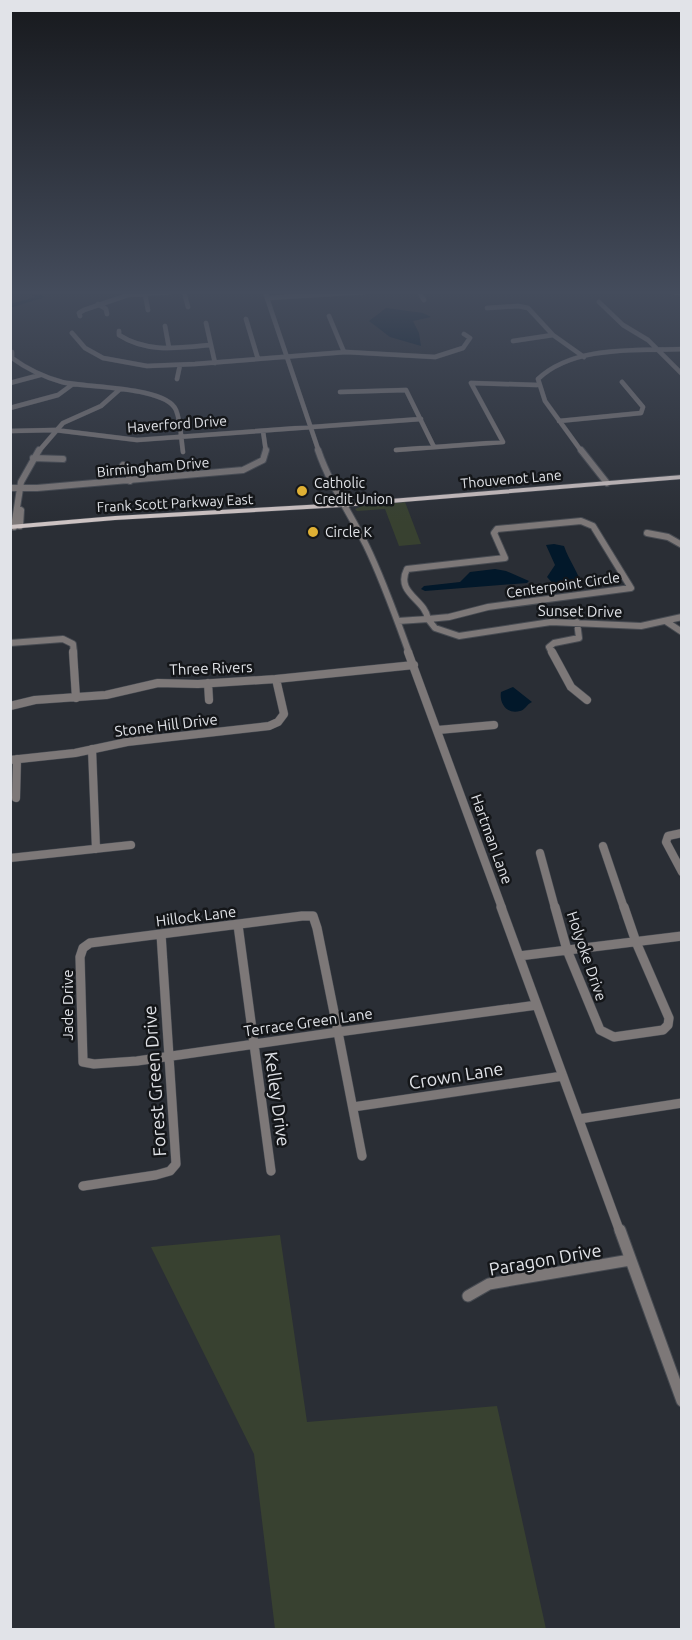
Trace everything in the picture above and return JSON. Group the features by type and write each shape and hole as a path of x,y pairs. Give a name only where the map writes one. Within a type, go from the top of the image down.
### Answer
{"main road":[{"name":"Thouvenot Lane","path":"342,505 681,477"},
{"name":"Frank Scott Parkway East","path":"15,527 342,505"}],"street":[{"path":"29,369 40,375 73,384 157,396 172,403 176,409 183,452"},
{"path":"177,379 179,369"},
{"name":"Hartman Lane","path":"290,369 327,476 370,554 398,621 681,1401"},
{"path":"537,385 542,373 548,369"},
{"path":"10,383 40,375"},
{"path":"559,421 641,413 643,407 622,382"},
{"path":"396,450 503,442 471,383 537,385"},
{"path":"10,408 53,397 73,384"},
{"path":"537,385 559,421 607,483"},
{"path":"340,392 379,389 406,390 434,447"},
{"path":"15,527 21,482 33,458 55,430 65,422 101,406 119,390"},
{"name":"Haverford Drive","path":"10,431 55,430 122,440 421,419"},
{"name":"Birmingham Drive","path":"10,488 130,481 228,473 249,469 264,461 269,453 263,431"},
{"path":"33,458 63,459"},
{"path":"123,465 127,469 130,481"},
{"name":"Centerpoint Circle","path":"398,621 448,617 488,607 546,602 575,594 630,588 595,530 588,523 499,529 494,533 506,556 502,560 417,567 405,572 405,587 410,597 427,611 427,618"},
{"path":"647,533 668,537 681,545"},
{"name":"Sunset Drive","path":"427,618 435,628 459,636 525,625 577,622 641,626 667,622 681,617"},
{"path":"577,622 581,634 579,638 554,643 549,647 572,687 586,700"},
{"path":"667,622 681,632"},
{"path":"10,643 63,639 73,644 76,698"},
{"name":"Three Rivers","path":"10,706 35,700 106,695 158,683 276,679 414,665"},
{"name":"Stone Hill Drive","path":"14,760 127,742 269,726 278,722 284,714 276,679"},
{"path":"208,683 209,700"},
{"path":"438,730 494,725"},
{"path":"92,749 96,849"},
{"path":"14,760 16,798"},
{"path":"681,833 668,836 666,842 681,872"},
{"path":"10,858 131,845"},
{"path":"603,846 636,942"},
{"name":"Holyoke Drive","path":"540,853 567,951 600,1030 614,1037 663,1030 669,1021 636,942"},
{"name":"Hillock Lane","path":"83,948 90,943 313,916 338,1032"},
{"name":"Kelley Drive","path":"238,925 271,1172"},
{"name":"Forest Green Drive","path":"83,1186 156,1176 170,1171 176,1164 161,934"},
{"path":"519,956 681,936"},
{"name":"Jade Drive","path":"83,948 80,957 83,1062"},
{"name":"Terrace Green Lane","path":"83,1062 100,1065 537,1005"},
{"path":"338,1032 362,1156"},
{"name":"Crown Lane","path":"353,1107 563,1076"},
{"path":"579,1119 681,1103"},
{"name":"Paragon Drive","path":"468,1296 477,1288 489,1284 630,1260"}],"green space":[{"path":"405,502 421,544 399,546 385,509 357,511 355,509 362,506"},
{"path":"280,1235 307,1422 497,1406 546,1629 275,1629 254,1454 151,1247"}],"water":[{"path":"546,545 564,546 582,588 558,589 547,577 555,565"},
{"path":"495,569 529,581 425,591 421,589 424,586 460,582 470,572"},
{"path":"513,687 532,702 515,712 508,710 501,700 501,692"}],"place":[{"name":"Catholic Credit Union","path":"302,491"},
{"name":"Circle K","path":"313,532"}]}
